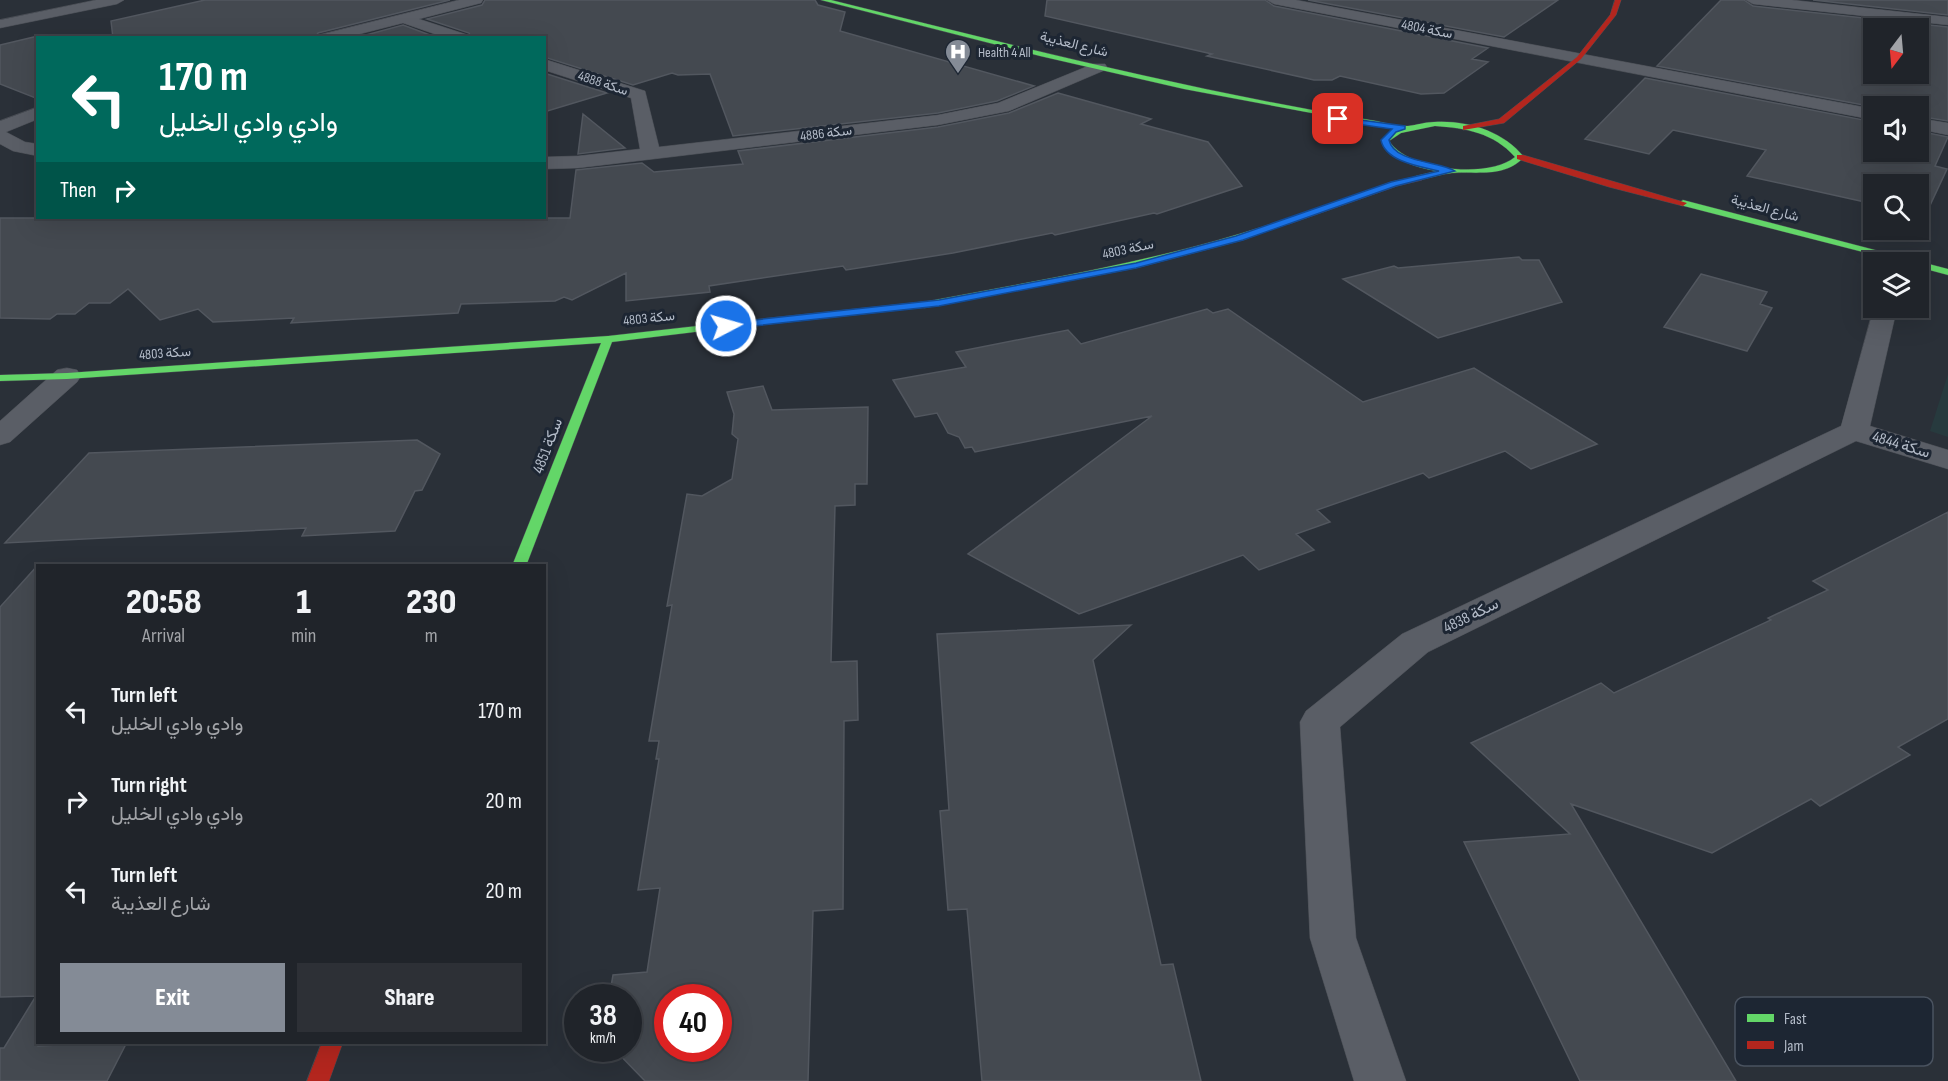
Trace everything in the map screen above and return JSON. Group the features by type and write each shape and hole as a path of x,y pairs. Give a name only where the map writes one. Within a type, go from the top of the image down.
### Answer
{"street":[{"path":"0,24 117,0"},
{"path":"332,36 476,0"},
{"name":"شارع العذيبة","path":"824,0 1100,67 1316,116 1402,128 1432,124 1466,128"},
{"name":"سكة 4804","path":"1274,0 1863,113"},
{"path":"1466,128 1501,121 1579,58 1613,15 1618,0"},
{"path":"1753,0 1948,21"},
{"path":"404,18 457,36"},
{"name":"سكة 4888","path":"546,65 639,95 651,154"},
{"name":"سكة 4886","path":"546,163 578,162 938,120 1003,107 1100,67"},
{"path":"0,128 36,113"},
{"name":"شارع العذيبة","path":"1316,116 1376,141 1405,159"},
{"path":"1499,137 1501,121"},
{"path":"1929,125 1948,129"},
{"path":"1376,141 1385,140 1388,135 1402,128"},
{"path":"1466,128 1499,137 1518,151 1520,157 1513,165 1497,170"},
{"path":"0,136 20,147 36,150"},
{"name":"شارع العذيبة","path":"1520,157 1612,185 1868,252"},
{"path":"1394,184 1405,159 1451,171"},
{"name":"شارع العذيبة","path":"1451,171 1497,170 1612,185"},
{"name":"سكة 4803","path":"0,378 67,376 608,339 939,303 1136,266 1239,238 1394,184 1451,171"},
{"name":"شارع العذيبة","path":"1929,267 1948,272"},
{"path":"1854,431 1882,318"},
{"name":"سكة 4851","path":"520,564 608,339"},
{"path":"0,436 67,376"},
{"name":"سكة 4844","path":"1854,431 1948,460"},
{"name":"سكة 4838","path":"1380,1081 1333,938 1320,722 1415,643 1854,431"},
{"path":"318,1081 332,1044"}],"green space":[{"path":"1948,374 1948,437 1930,431"}],"building":[{"path":"205,0 450,0 318,33 316,36 113,36 111,21"},
{"path":"485,0 815,0 818,5 845,12 840,31 1034,86 997,101 938,113 733,136 710,74 678,75 672,73 633,85 546,58 546,36 471,36 469,33 427,19 482,5"},
{"path":"1047,0 1265,0 1274,6 1488,48 1472,59 1488,62 1444,93 1421,94 1340,76 1332,80 1314,80 1045,16"},
{"path":"1308,0 1558,0 1504,37"},
{"path":"1721,0 1744,0 1753,6 1864,18 1863,84 1929,84 1929,25 1948,27 1948,121 1929,118 1929,96 1863,96 1863,105 1657,66"},
{"path":"1813,0 1948,0 1948,15"},
{"path":"403,25 433,36 362,36"},
{"path":"36,36 36,98 0,84 0,45"},
{"path":"546,74 607,93 546,111"},
{"path":"1645,78 1863,120 1863,162 1929,162 1929,133 1948,137 1935,166 1947,169 1929,207 1929,174 1863,174 1863,202 1747,176 1766,150 1673,130 1649,154 1585,139"},
{"path":"1058,93 1151,119 1141,124 1208,142 1242,186 1157,214 1055,235 1052,233 953,253 846,270 843,266 709,286 710,292 626,301 626,273 572,300 564,297 555,301 461,304 458,313 291,323 294,318 213,322 198,309 160,320 128,289 110,303 89,303 75,314 57,314 50,319 0,318 0,218 570,218 576,170 642,163 654,172 743,164 738,151 938,127 1009,113"},
{"path":"583,114 625,148 578,154"},
{"path":"1519,257 1522,260 1539,260 1562,302 1438,338 1343,279 1394,266 1398,268"},
{"path":"1701,274 1767,292 1760,304 1772,308 1747,351 1664,327"},
{"path":"1207,309 1213,313 1228,309 1363,402 1474,368 1597,444 1531,469 1505,451 1429,478 1423,473 1317,510 1330,522 1296,534 1314,550 1259,570 1243,555 1079,614 968,554 1152,416 975,452 972,447 965,448 959,437 948,433 937,413 915,417 893,380 966,367 956,352 1068,330 1081,344"},
{"path":"763,386 772,410 868,407 867,484 855,484 855,505 835,506 831,662 857,661 858,720 844,721 843,909 813,911 808,1081 645,1081 627,1062 642,1062 642,984 611,984 613,975 647,972 660,888 638,890 659,759 656,759 659,741 649,741 672,605 667,606 687,494 702,496 732,479 738,439 732,434 734,414 727,392"},
{"path":"417,440 440,454 422,490 415,491 395,531 302,536 306,528 5,543 89,453"},
{"path":"1948,512 1948,719 1898,747 1910,755 1820,806 1811,799 1712,853 1571,804 1736,1081 1580,1081 1464,842 1570,834 1471,743 1601,683 1614,693 1771,620 1768,618 1828,590 1813,581"},
{"path":"36,567 36,996 0,997 0,607"},
{"path":"1131,625 1093,660 1161,965 1173,964 1201,1081 982,1081 967,909 948,910 940,811 949,810 937,634"},
{"path":"36,996 36,1044 38,1046 126,1044 107,1081 0,1081 0,1048 4,1048"}],"traffic: fast":[{"path":"824,0 1184,87 1403,128"},
{"path":"1419,178 1452,171 1497,169 1506,167 1520,157 1509,145 1494,136 1456,125 1416,126 1399,131 1385,140 1390,148 1404,159 1423,166 1451,171"},
{"path":"1683,203 1872,252"},
{"path":"924,305 1136,265 1240,238 1286,222"},
{"path":"1929,267 1948,272"},
{"path":"0,378 67,376 608,339 724,326"},
{"path":"520,564 608,339"}],"traffic: jam":[{"path":"1466,128 1501,121 1579,58 1613,15 1618,0"},
{"path":"1520,157 1612,185 1683,203"},
{"path":"1286,222 1394,184 1419,178"},
{"path":"724,326 924,305"},
{"path":"318,1081 332,1044"}],"place":[{"name":"Health 4 All","path":"958,75"}],"route":[{"path":"726,326 939,303 1136,266 1239,238 1394,184 1451,171 1419,164 1393,152 1386,145 1385,140 1393,131 1402,128 1338,119"}]}
